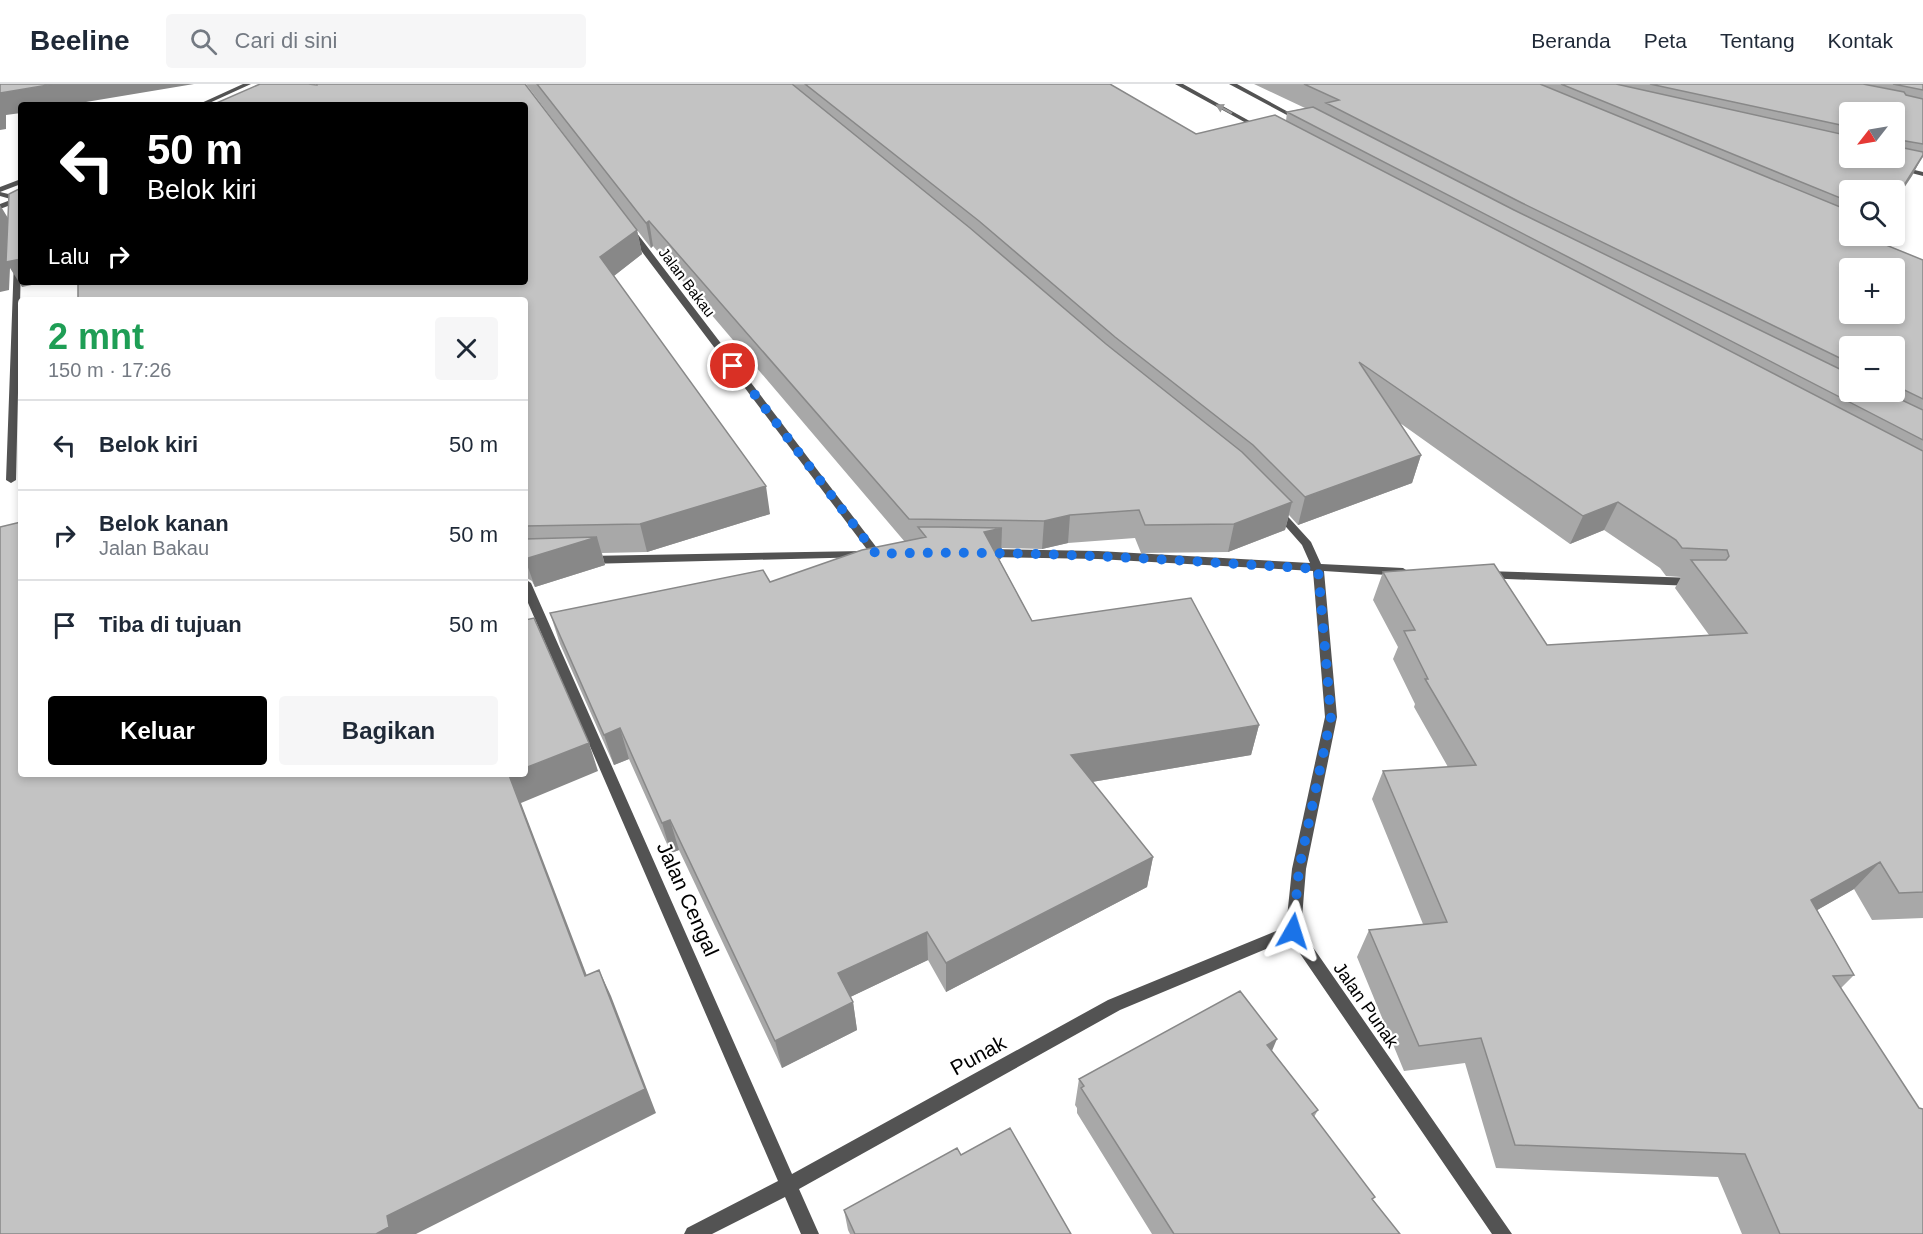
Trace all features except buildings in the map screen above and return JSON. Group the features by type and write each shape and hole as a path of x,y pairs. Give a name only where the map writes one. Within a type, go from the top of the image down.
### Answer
{"street":[{"path":"207,102 248,84"},
{"path":"1178,84 1272,135"},
{"path":"1232,84 1304,122"},
{"path":"1896,168 1923,174"},
{"path":"0,192 18,183"},
{"path":"0,192 18,198"},
{"path":"0,207 18,200"},
{"name":"Jalan Bakau","path":"572,560 881,554 626,225"},
{"path":"11,480 17,246"},
{"path":"1265,498 1307,544 1318,569 1331,717 1299,869 1293,931"},
{"path":"977,552 1098,555 1318,569 1411,572"},
{"path":"1470,574 1704,583"},
{"name":"Jalan Cengal","path":"528,590 810,1234"},
{"name":"Punak","path":"693,1234 789,1185 1114,1005 1293,931"},
{"name":"Jalan Punak","path":"1293,931 1503,1234"}],"route":[{"path":"733,366 876,554 943,552 1098,555 1318,569 1331,717 1299,869 1293,931"}]}
